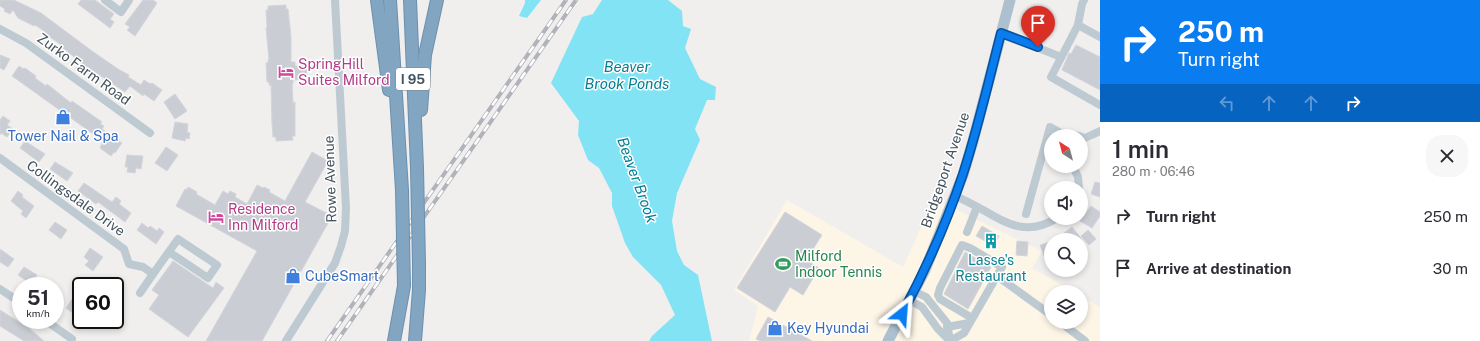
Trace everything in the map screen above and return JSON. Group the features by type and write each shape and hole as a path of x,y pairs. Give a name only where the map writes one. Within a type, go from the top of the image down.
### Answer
{"highway":[{"path":"377,0 390,97 400,156"},
{"name":"I 95","path":"390,0 402,190 404,286 400,341"},
{"name":"I 95","path":"410,0 420,264 415,341"},
{"path":"417,164 425,56 437,0"},
{"path":"419,341 420,264"},
{"path":"394,341 404,286"}],"main road":[{"name":"Bridgeport Avenue","path":"888,341 925,270 955,196 973,141 1010,0"}],"street":[{"path":"105,0 121,12 129,0"},
{"name":"Rowe Avenue","path":"286,341 335,263 345,231 345,202 335,0"},
{"path":"1084,0 1078,25 1060,57 1051,77 1100,105"},
{"path":"1078,25 1100,37"},
{"name":"Zurko Farm Road","path":"0,29 26,43 150,133"},
{"path":"1001,33 1060,57"},
{"path":"1088,137 1100,131"},
{"path":"1026,214 1044,149"},
{"name":"Collingsdale Drive","path":"0,158 124,249 129,264 143,267 153,274"},
{"path":"955,196 1007,223 1018,227 1037,226 1044,223"},
{"path":"967,232 977,207"},
{"path":"140,293 178,239 217,265 208,278 169,252"},
{"path":"950,341 964,333 971,321 997,276 1002,267 970,248 962,245 940,288 938,295 940,300 971,321"},
{"path":"997,276 1044,311"},
{"path":"0,289 12,298"},
{"path":"912,296 926,297 947,323 950,341"},
{"path":"912,296 938,329 950,341"},
{"path":"948,327 971,321"},
{"path":"58,329 72,339"},
{"path":"1069,329 1085,341"}],"shaded area":[{"path":"934,199 1042,251 1032,268 1044,275 1044,277 1048,277 1062,285 1044,285 1044,329 1088,329 1088,300 1100,307 1100,341 749,341 758,306 734,290 787,200 903,267"}],"water":[{"path":"525,0 541,0 527,18 519,16"},
{"name":"Beaver Brook Ponds","path":"602,0 668,0 682,11 683,26 691,29 685,48 700,79 716,87 715,100 707,100 695,129 700,140 677,193 672,221 677,251 684,265 698,275 712,341 649,341 652,336 675,315 661,285 633,257 625,243 612,206 612,193 599,168 588,160 578,135 579,121 551,83 582,17 593,14"}],"building":[{"path":"0,0 14,0 41,13 92,51 129,75 128,77 141,85 144,80 150,84 152,83 162,90 154,101 144,94 143,96 130,86 125,92 83,64 63,48 64,47 46,34 47,33 35,25 34,26 18,18 13,10 10,14 4,11 5,9 0,6"},
{"path":"81,0 95,0 114,14 110,19 114,22 110,28 78,4"},
{"path":"143,0 153,0 157,3 135,36 127,30 130,27 125,24"},
{"name":"SpringHill Suites Milford","path":"286,5 286,9 288,9 291,37 291,62 295,62 295,66 306,65 307,79 293,80 292,84 293,103 295,102 295,136 292,136 293,140 276,141 276,137 273,137 271,85 267,82 266,63 268,63 269,60 266,10 268,10 268,6"},
{"path":"1076,45 1100,57 1100,90 1062,70 1069,53 1071,54"},
{"path":"0,55 10,59 4,70 0,68"},
{"path":"19,66 24,69 25,68 46,86 47,84 71,103 72,101 102,122 100,124 104,126 102,129 122,143 115,153 114,152 111,156 100,148 103,141 12,76"},
{"path":"175,94 187,111 175,119 164,102"},
{"path":"3,116 10,121 7,125 13,129 7,137 1,133 0,135 0,120"},
{"path":"175,122 188,124 187,132 190,133 189,139 186,138 185,141 172,138"},
{"path":"25,141 45,154 39,162 20,148"},
{"path":"166,147 178,155 167,171 155,163"},
{"path":"312,152 328,161 305,202 332,216 294,284 262,341 206,341 257,251 176,206 185,189 187,190 188,187 197,192 196,194 215,205 223,191 228,194 230,191 236,194 235,197 247,204 257,185 270,190 269,192 285,201"},
{"path":"127,155 143,156 141,169 136,168 135,173 127,172 128,167 125,167"},
{"path":"55,162 73,173 67,181 50,169"},
{"path":"1095,182 1100,183 1100,197 1091,194"},
{"path":"84,183 112,202 116,197 121,201 119,204 131,213 125,222 98,202 96,204 78,191"},
{"path":"18,191 23,195 22,197 34,206 26,218 21,214 23,211 11,201"},
{"path":"1091,206 1100,212 1100,216 1092,228 1087,225 1088,210"},
{"name":"Milford Indoor Tennis","path":"785,212 822,235 806,260 819,268 803,295 790,287 775,312 737,288"},
{"path":"55,222 67,230 61,239 49,230"},
{"path":"142,223 148,228 150,226 157,231 159,228 164,232 156,244 137,230"},
{"name":"Lasse's Restaurant","path":"982,226 999,236 994,246 976,236"},
{"path":"1072,227 1077,233 1064,233"},
{"path":"1088,230 1096,239 1089,245 1088,233 1084,233"},
{"path":"1017,241 1028,242 1027,256 1016,255"},
{"path":"1044,244 1044,256 1040,245"},
{"path":"90,248 103,257 93,271 85,265 89,261 84,257"},
{"path":"0,249 14,259 8,267 0,262"},
{"path":"965,252 991,267 968,309 944,294"},
{"path":"173,261 213,288 216,282 224,288 188,337 149,309 159,295 152,290"},
{"path":"24,267 37,275 36,277 21,277 18,275"},
{"path":"72,299 72,312 66,308"},
{"path":"0,310 12,318 12,329 30,329 44,341 24,341 0,326"},
{"name":"Key Hyundai","path":"768,317 812,341 761,341 756,339"}],"railway":[{"path":"327,341 566,0"},
{"path":"337,341 576,0"}],"place":[{"name":"SpringHill Suites Milford","path":"286,72"},
{"name":"Tower Nail & Spa","path":"63,117"},
{"name":"Residence Inn Milford","path":"216,217"},
{"name":"Lasse's Restaurant","path":"991,241"},
{"name":"Milford Indoor Tennis","path":"783,264"},
{"name":"CubeSmart","path":"293,276"},
{"name":"Key Hyundai","path":"775,328"}],"route":[{"path":"902,314 925,270 963,175 1001,33 1038,47"}],"water label":[{"name":"Beaver Brook","path":"637,180"}]}
